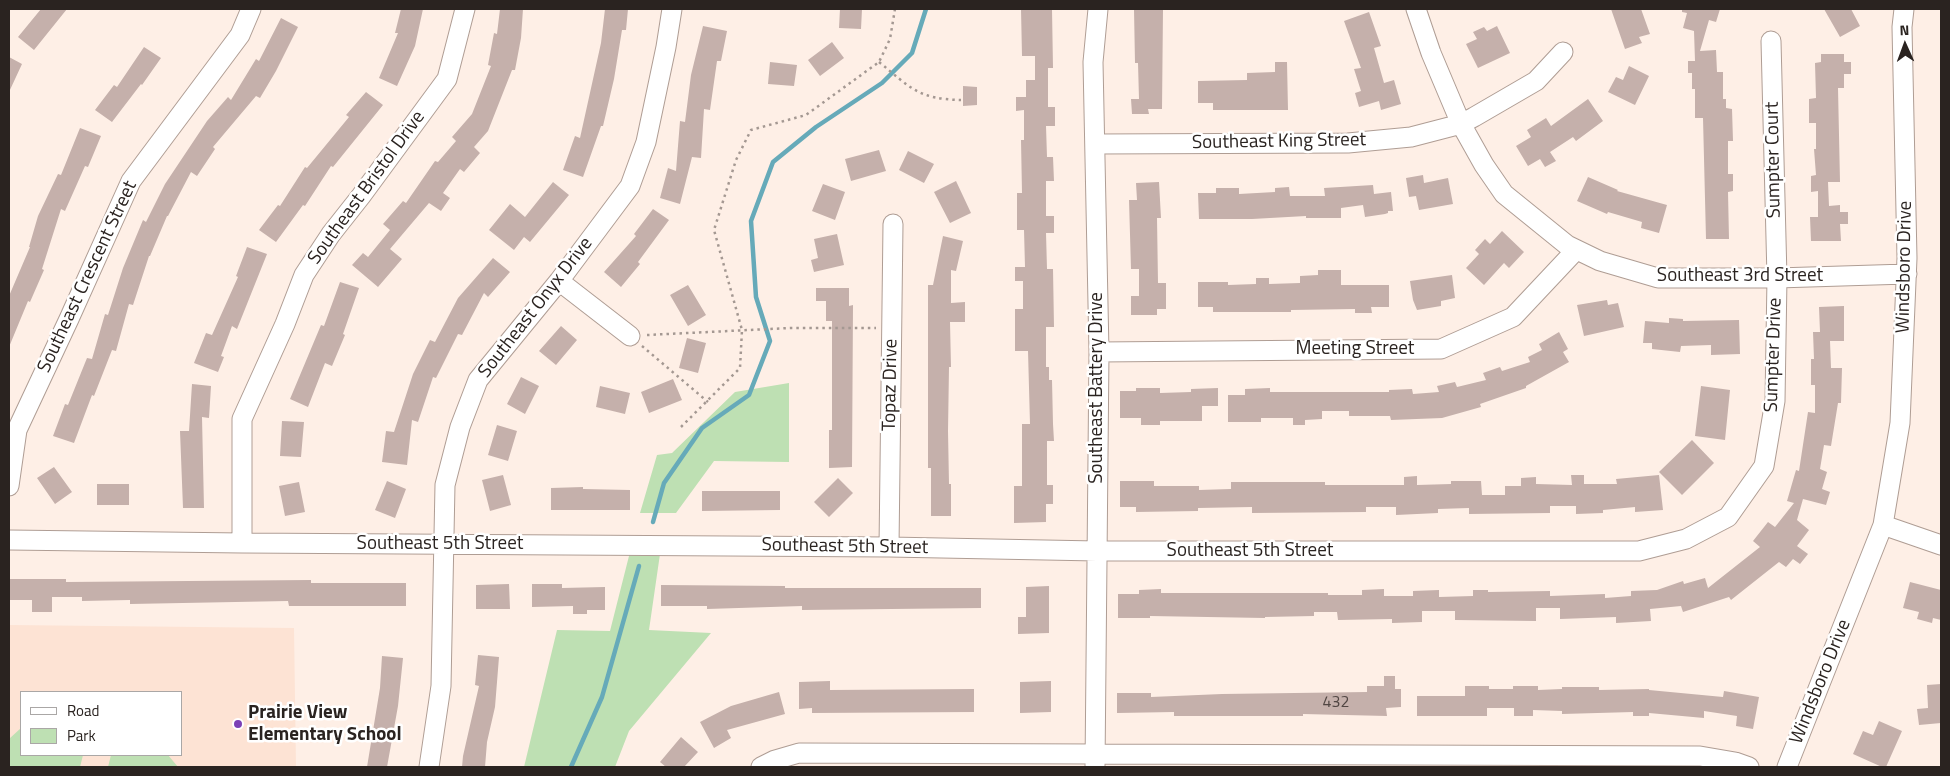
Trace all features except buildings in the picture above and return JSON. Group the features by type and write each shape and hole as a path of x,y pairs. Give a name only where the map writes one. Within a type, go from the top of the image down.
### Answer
{"street":[{"name":"Southeast Crescent Street","path":"9,486 16,430 69,319 131,181 240,36 251,9"},
{"name":"Southeast Bristol Drive","path":"242,543 242,419 285,324 304,275 331,234 447,79 465,9"},
{"name":"Southeast Onyx Drive","path":"430,767 441,686 445,485 460,427 478,380 559,281 630,186 646,142 672,9"},
{"name":"Southeast Battery Drive","path":"1095,761 1099,352 1093,62 1098,9"},
{"name":"Southeast 3rd Street","path":"1416,9 1431,52 1461,124 1484,165 1504,194 1567,245 1576,250 1622,268 1658,278 1777,278 1907,274"},
{"name":"Windsboro Drive","path":"1787,767 1883,525 1900,423 1907,274 1902,27 1904,9"},
{"name":"Sumpter Court","path":"1771,41 1777,278"},
{"name":"Southeast King Street","path":"1096,144 1348,143 1411,137 1461,124 1536,82 1562,52"},
{"name":"Topaz Drive","path":"889,547 893,224"},
{"name":"Meeting Street","path":"1099,352 1441,348 1512,318 1576,250"},
{"name":"Sumpter Drive","path":"1680,541 1686,540 1728,517 1764,466 1775,401 1777,278"},
{"path":"559,281 630,336"},
{"path":"1883,525 1941,545"},
{"name":"Southeast 5th Street","path":"9,540 889,547 1097,551 1639,550 1680,541"},
{"path":"761,767 775,760 799,753 888,760 1095,761 1700,756 1735,762 1749,767"}],"path":[{"path":"681,427 740,368 742,330 714,230 736,160 751,130 806,115 878,62 890,39 895,9"},
{"path":"878,62 912,89 927,97 942,100 961,100"},
{"path":"630,336 790,328 891,328"},
{"path":"630,336 708,402"}],"shaded area":[{"name":"Prairie View Elementary School","path":"9,625 294,628 296,767 9,767"}],"green space":[{"path":"789,383 789,462 714,461 676,513 640,513 657,455 672,453 735,392"},
{"path":"630,552 660,554 649,630 711,633 629,731 615,767 524,767 557,630 610,631"},
{"path":"20,729 20,756 83,756 80,767 9,767 9,739"},
{"path":"111,756 169,756 178,767 108,767"}],"waterway":[{"path":"653,522 664,483 702,428 749,395 770,341 756,297 751,221 773,162 816,127 882,83 912,53 926,9"},
{"path":"571,767 602,697 639,566"}],"place":[{"name":"Prairie View Elementary School","path":"238,724"}]}
